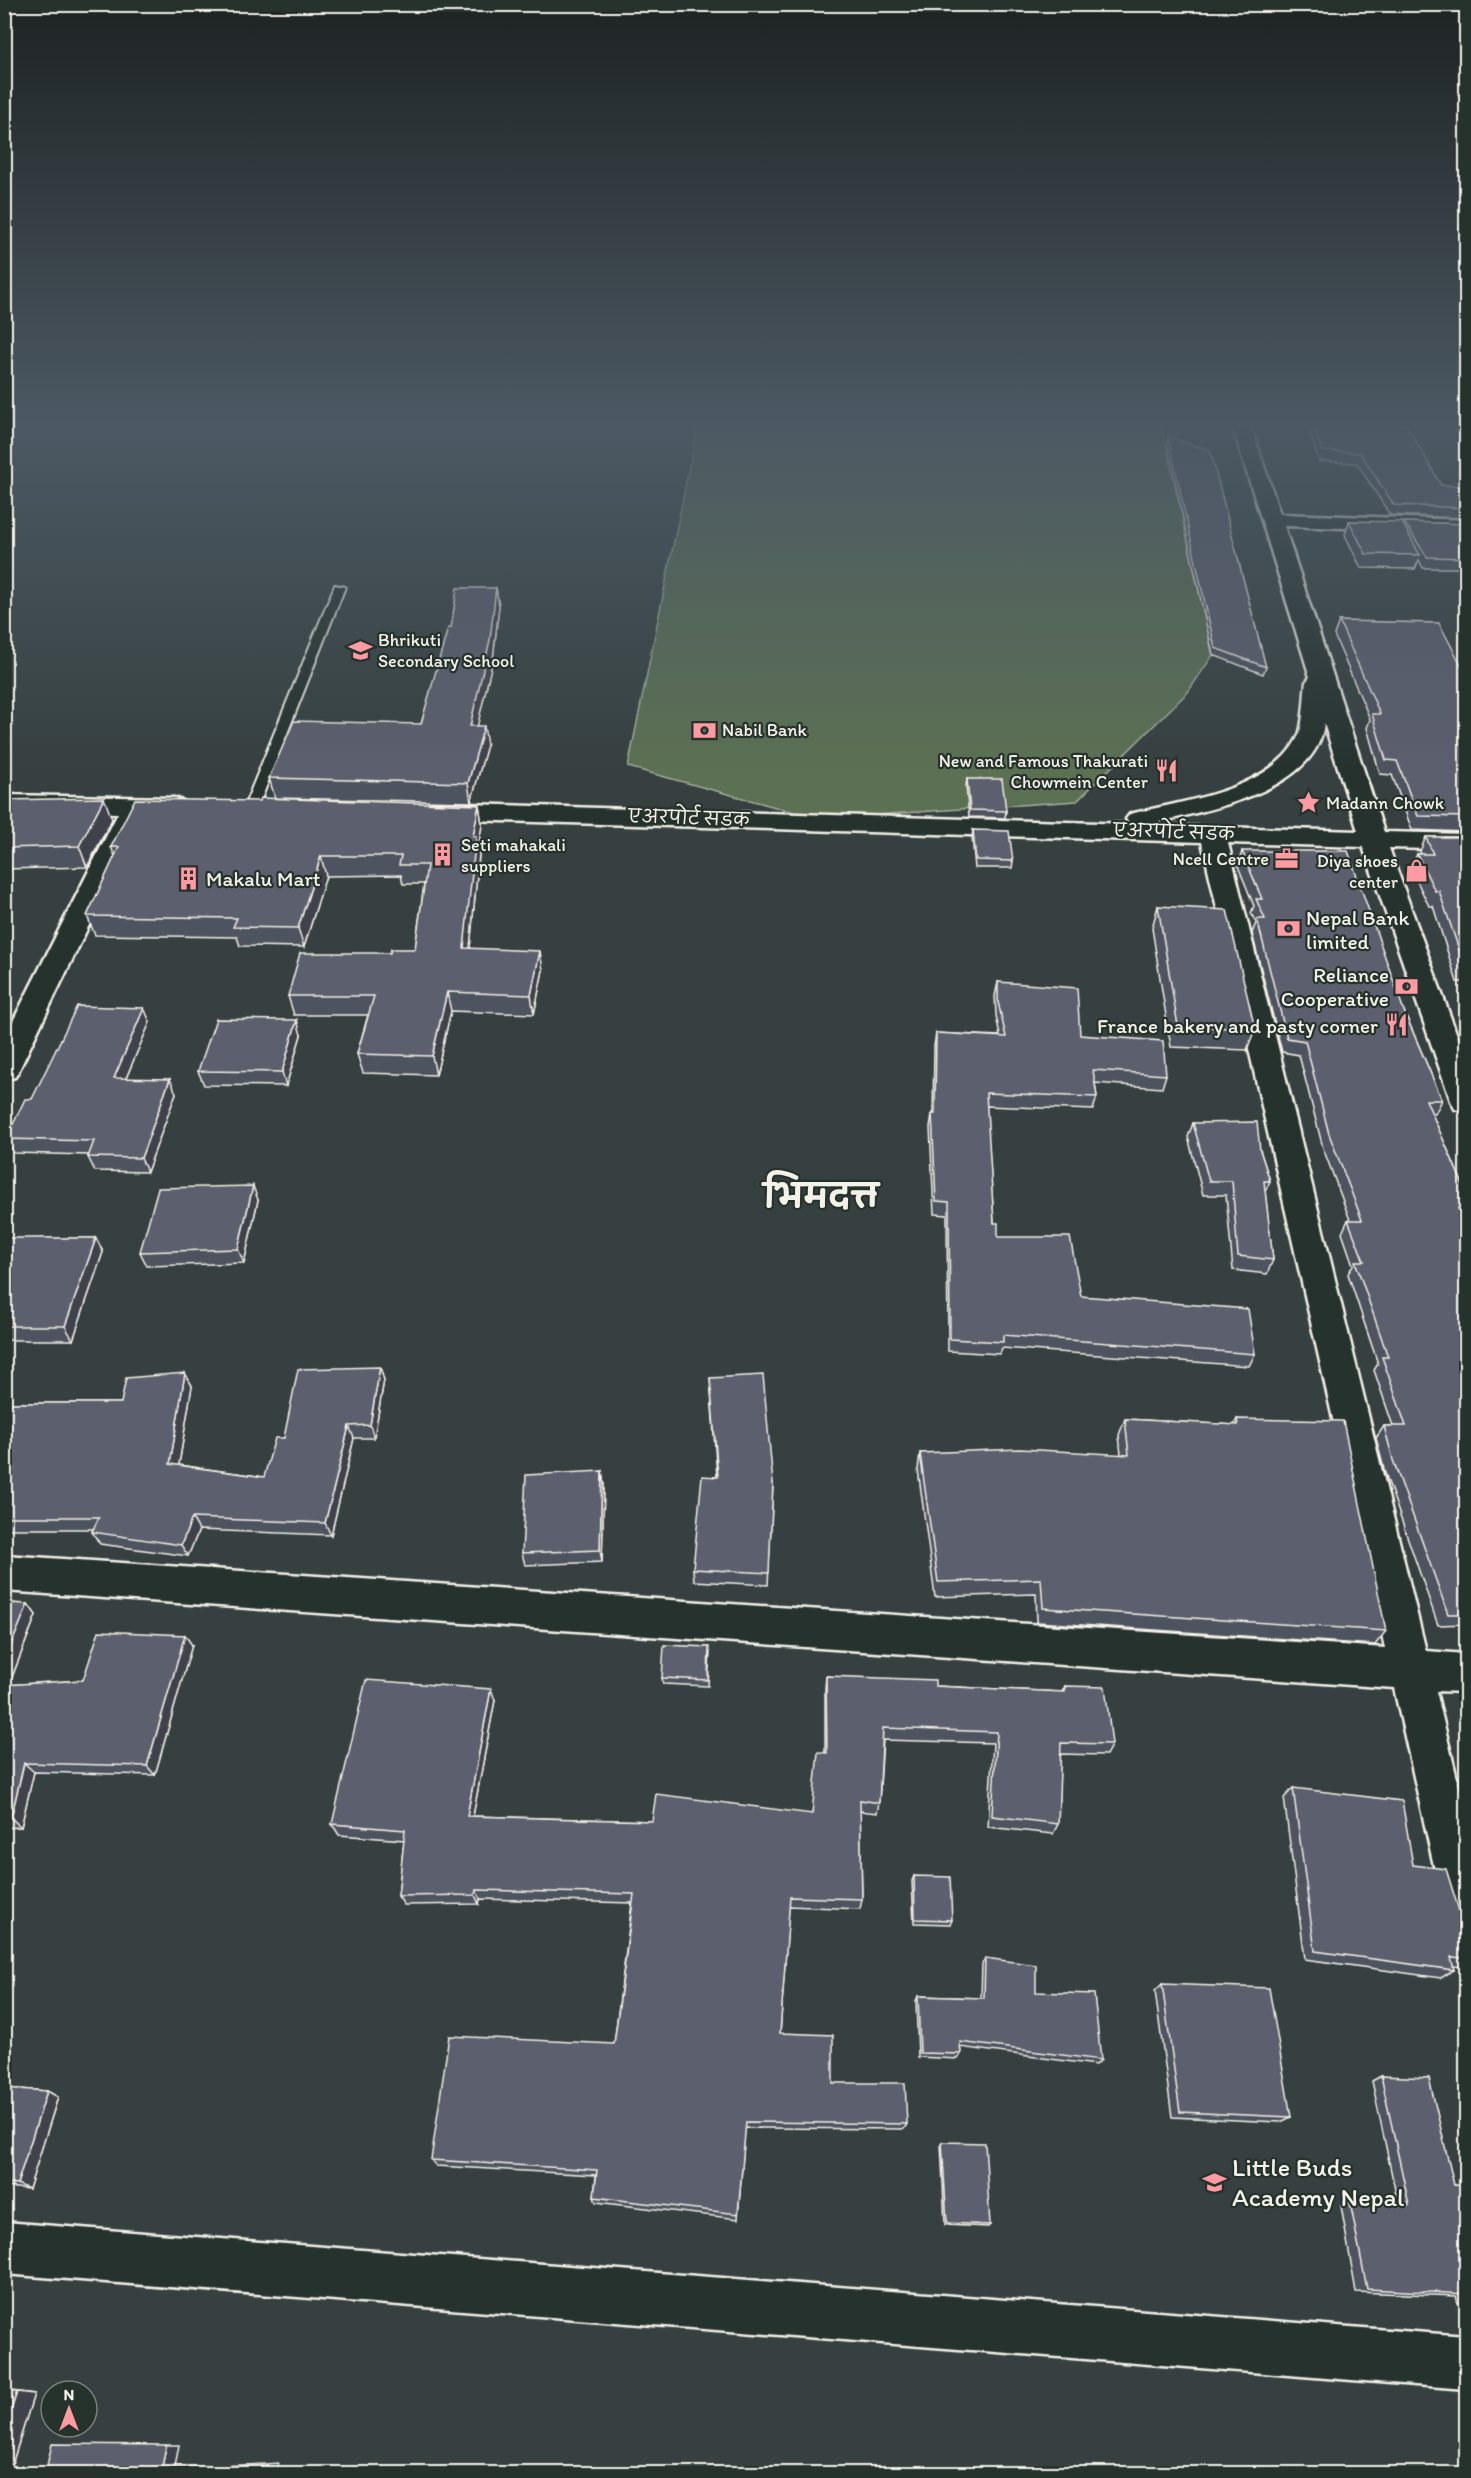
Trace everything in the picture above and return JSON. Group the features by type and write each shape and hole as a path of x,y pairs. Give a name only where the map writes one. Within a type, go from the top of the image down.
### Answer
{"street":[{"path":"1279,540 1372,838 1464,1086"},
{"path":"1084,830 1170,813 1234,796 1264,782 1290,763 1311,737 1319,670"},
{"path":"4,803 239,807"},
{"path":"4,1070 133,806"},
{"name":"एअरपोर्ट सडक","path":"415,810 1467,842"},
{"path":"1213,833 1467,1906"},
{"path":"4,1573 1467,1673"},
{"path":"4,2248 1467,2363"}],"lane":[{"path":"239,807 339,587"}],"green space":[{"path":"674,540 1187,540 1213,655 1188,692 1077,801 846,817 794,812 628,767"}],"building":[{"path":"1191,540 1233,540 1266,667 1215,648"},
{"path":"1359,540 1412,540 1420,555 1366,554"},
{"path":"1416,540 1467,540 1467,558 1427,557"},
{"path":"457,588 496,588 490,640 470,726 484,726 468,783 269,778 294,721 421,724 448,628 451,628"},
{"path":"1339,621 1439,623 1467,676 1467,817 1418,816 1397,761 1386,760 1372,714 1380,714"},
{"path":"967,779 1002,779 1006,811 970,810"},
{"path":"104,798 79,846 4,848 4,800"},
{"path":"261,798 479,805 473,836 476,836 464,948 540,951 531,995 447,992 432,1056 357,1054 374,996 288,996 300,953 390,953 391,949 415,949 427,865 399,865 401,856 321,856 298,928 233,927 237,918 87,916 119,847 111,847 135,799 260,801"},
{"path":"973,830 1009,831 1013,861 976,860"},
{"path":"1426,837 1467,837 1467,967 1465,967 1439,891 1435,891 1417,854 1433,854"},
{"path":"1242,851 1348,851 1404,1011 1442,1100 1426,1100 1467,1194 1467,1208 1458,1208 1467,1228 1467,1614 1448,1614 1393,1460 1384,1426 1406,1426 1382,1357 1388,1357 1355,1261 1364,1261 1348,1220 1362,1220 1329,1134 1305,1041 1287,1038 1257,919 1265,919 1256,899 1262,899"},
{"path":"1158,906 1227,910 1255,1029 1178,1026"},
{"path":"998,982 1077,988 1080,1035 1163,1041 1166,1075 1093,1070 1097,1097 986,1093 994,1223 998,1223 998,1237 1070,1237 1081,1296 1248,1309 1255,1354 1003,1335 1003,1342 950,1339 949,1202 936,1201 932,1114 935,1114 936,1033 1006,1037 998,1002"},
{"path":"77,1006 144,1008 114,1078 170,1079 141,1158 88,1157 94,1141 6,1139 25,1099 32,1099"},
{"path":"216,1019 297,1020 282,1072 198,1071"},
{"path":"1257,1122 1260,1150 1270,1181 1264,1181 1273,1260 1238,1256 1232,1181 1209,1181 1193,1123"},
{"path":"253,1186 238,1249 140,1252 158,1188"},
{"path":"5,1238 96,1238 65,1326 4,1326"},
{"path":"380,1367 370,1425 349,1426 325,1523 192,1518 181,1545 92,1532 99,1517 4,1517 4,1403 121,1403 126,1378 185,1373 170,1464 264,1477 275,1438 284,1438 298,1369"},
{"path":"763,1375 773,1483 769,1573 693,1569 702,1476 718,1477 710,1378"},
{"path":"1125,1419 1238,1425 1237,1419 1343,1421 1386,1631 1043,1608 1041,1579 938,1582 920,1453 1020,1449 1129,1455"},
{"path":"602,1471 600,1550 522,1553 526,1475"},
{"path":"4,1603 28,1604 4,1662"},
{"path":"99,1631 185,1635 147,1766 24,1763 11,1818 4,1819 4,1685 83,1680"},
{"path":"664,1645 709,1647 708,1680 662,1678"},
{"path":"826,1676 935,1680 935,1686 1065,1692 1065,1686 1105,1687 1112,1744 1061,1743 1058,1824 992,1816 997,1732 883,1728 879,1803 860,1800 862,1899 790,1897 780,2033 833,2035 833,2083 905,2083 907,2124 746,2122 738,2214 594,2197 597,2170 431,2160 449,2036 614,2044 634,1894 476,1890 475,1895 398,1896 405,1830 332,1824 366,1680 491,1689 467,1816 652,1821 656,1794 812,1814 818,1752 827,1753"},
{"path":"1293,1788 1402,1801 1413,1865 1446,1869 1460,1914 1467,1916 1467,1958 1451,1957 1454,1970 1315,1951"},
{"path":"914,1876 950,1877 952,1920 915,1919"},
{"path":"985,1958 1036,1965 1036,1992 1094,1994 1101,2060 960,2042 961,2054 920,2053 918,1996 984,1998"},
{"path":"1162,1984 1269,1988 1291,2117 1180,2112"},
{"path":"1381,2076 1429,2078 1454,2185 1467,2186 1467,2294 1367,2289 1350,2202 1409,2205"},
{"path":"4,2088 47,2091 17,2184 4,2183"},
{"path":"942,2142 985,2143 990,2225 947,2223"},
{"path":"4,2391 17,2392 4,2431"},
{"path":"52,2444 166,2445 162,2468 267,2464 266,2474 45,2474"}],"place":[{"name":"Bhrikuti Secondary School","path":"360,650"},
{"name":"Nabil Bank","path":"704,730"},
{"name":"New and Famous Thakurati Chowmein Center","path":"1166,771"},
{"name":"Madann Chowk","path":"1308,803"},
{"name":"Seti mahakali suppliers","path":"443,855"},
{"name":"Ncell Centre","path":"1287,859"},
{"name":"Diya shoes center","path":"1416,871"},
{"name":"Makalu Mart","path":"188,878"},
{"name":"Nepal Bank limited","path":"1288,929"},
{"name":"Reliance Cooperative","path":"1407,986"},
{"name":"France bakery and pasty corner","path":"1396,1025"},
{"name":"Little Buds Academy Nepal","path":"1214,2182"}],"district":[{"name":"भिमदत्त","path":"821,1195"}]}
